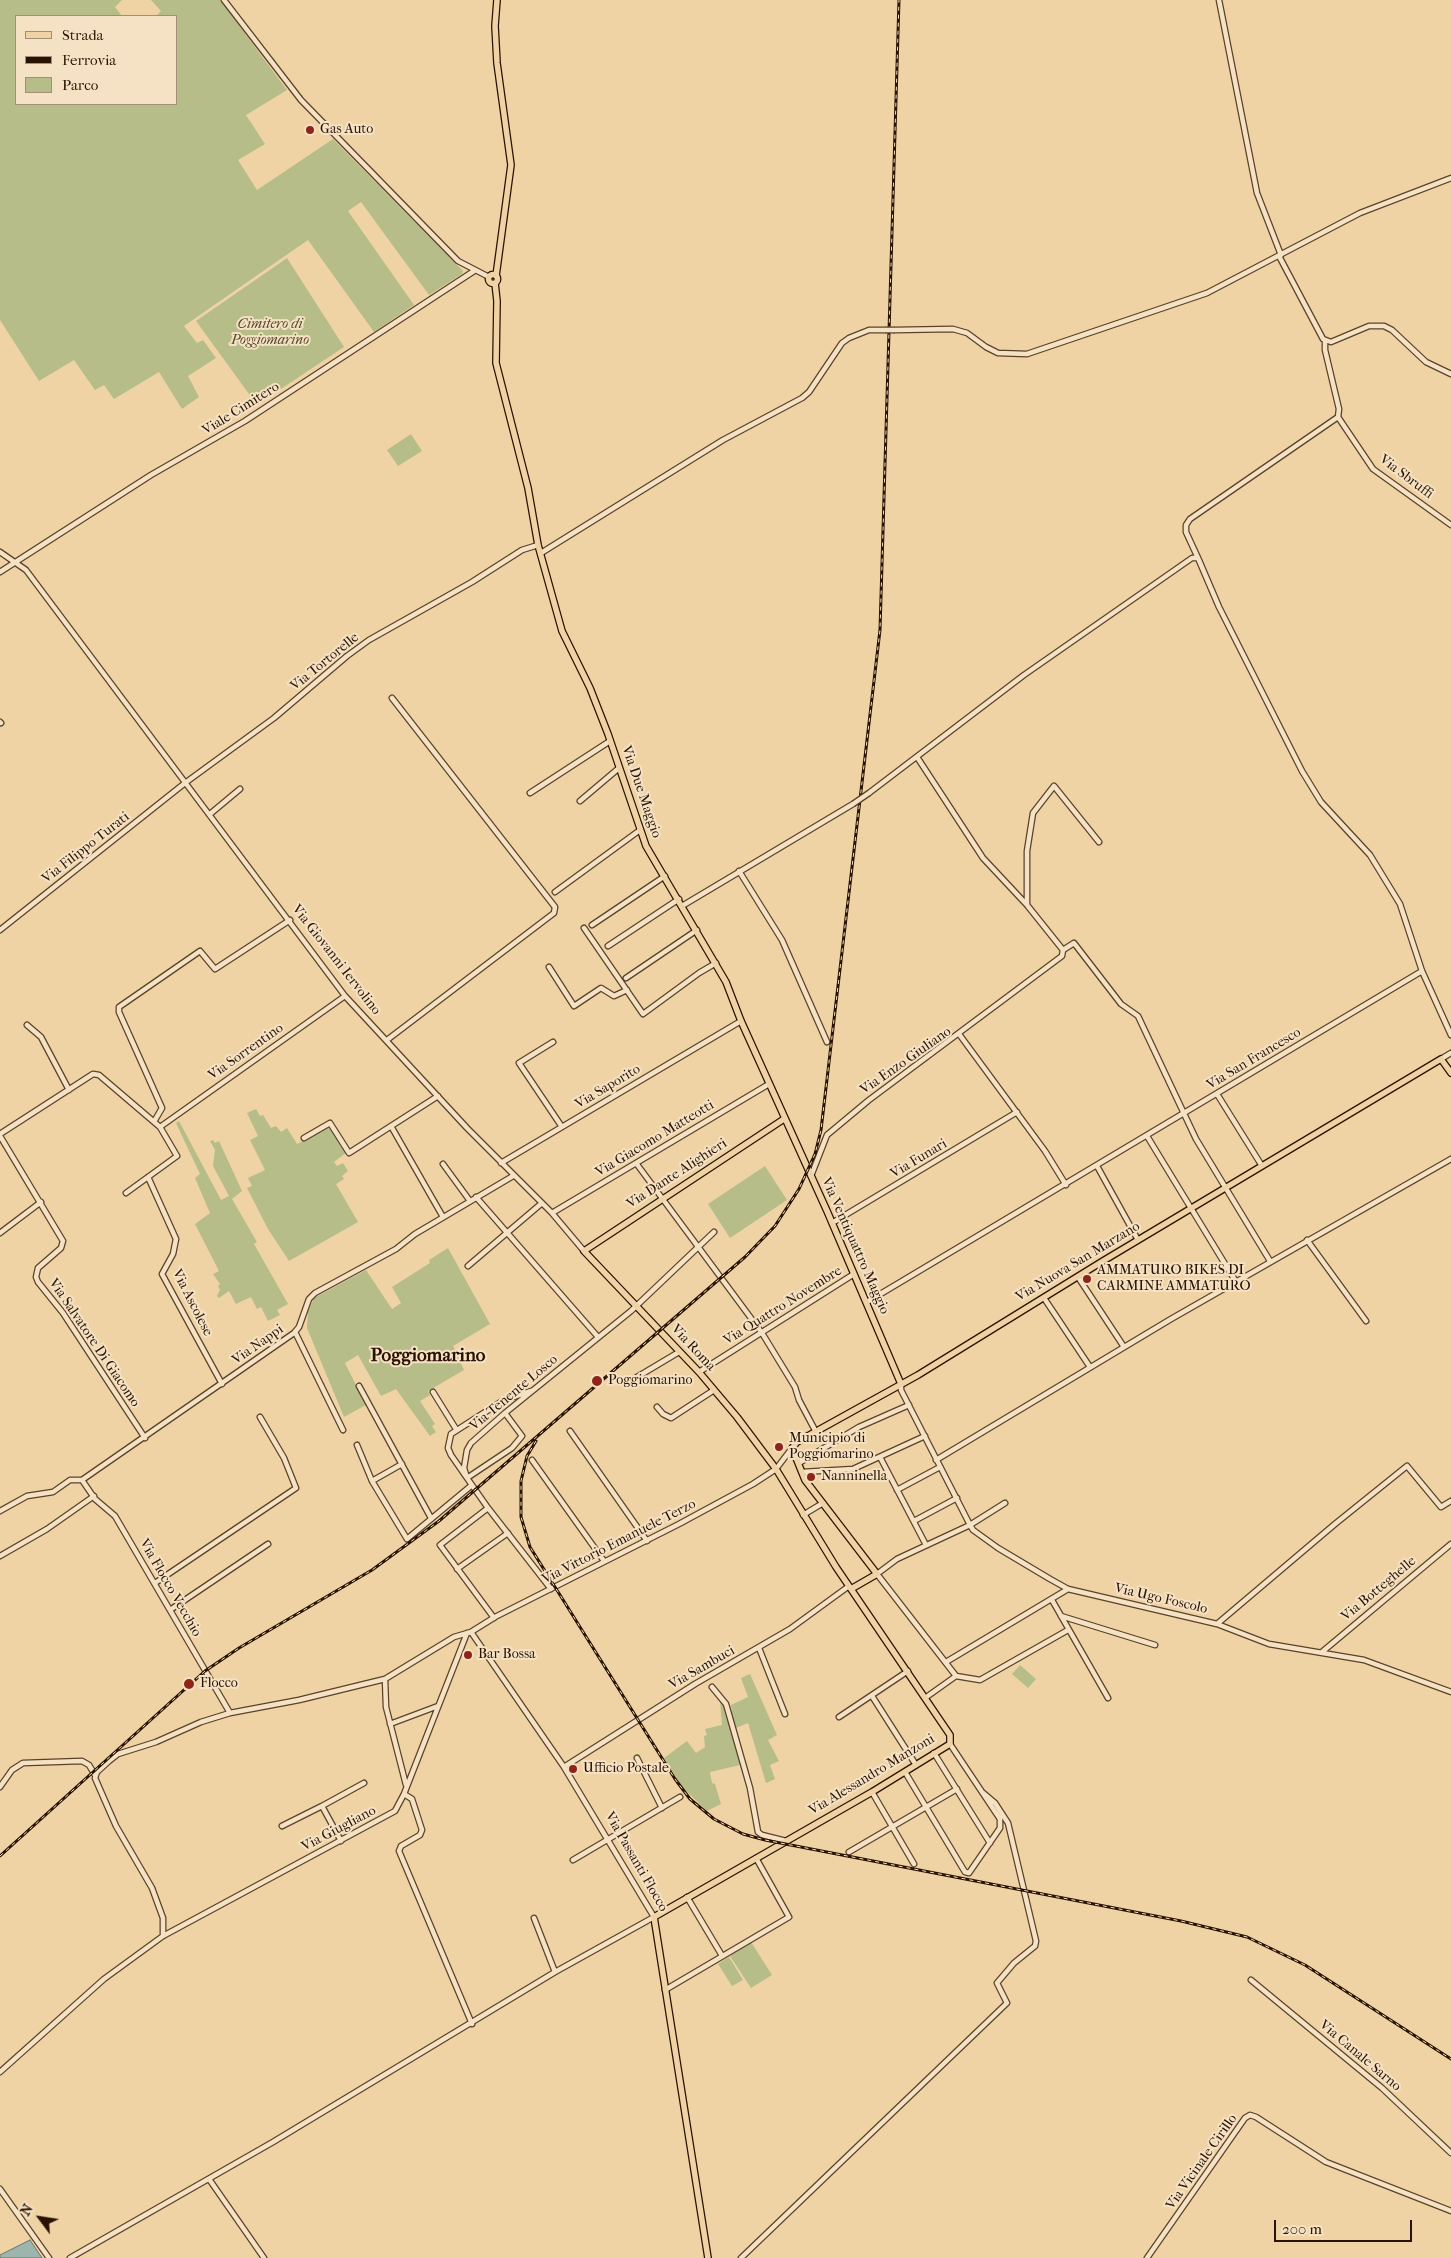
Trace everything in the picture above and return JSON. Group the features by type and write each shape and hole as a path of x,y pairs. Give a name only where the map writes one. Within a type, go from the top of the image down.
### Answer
{"main road":[{"name":"Via Due Maggio","path":"497,0 495,26 497,63 512,165 495,283 498,300 496,363 528,488 538,545 551,599 562,631 590,688 646,846 679,899 726,982 740,1021 784,1119"},
{"path":"495,283 490,283 489,277 492,275 496,276"},
{"path":"1441,1059 1451,1073"},
{"name":"Via Nuova San Marzano","path":"792,1448 797,1442 901,1384 1441,1059"},
{"name":"Via Ventiquattro Maggio","path":"784,1119 867,1302 901,1384"},
{"name":"Via Dante Alighieri","path":"584,1251 784,1119"},
{"name":"Via Roma","path":"584,1251 699,1372 776,1469"},
{"path":"792,1448 805,1480 877,1574 850,1588"},
{"name":"Via Alessandro Manzoni","path":"654,1917 872,1792 950,1744 950,1735 850,1588 776,1469"},
{"name":"Via Passanti Flocco","path":"654,1917 708,2258"}],"street":[{"path":"224,0 301,100 458,261 489,277"},
{"path":"1219,0 1257,194 1280,255 1320,336 1325,341 1325,350 1339,409 1338,417 1190,519 1186,525 1186,532 1219,607 1302,770 1321,802 1370,855 1400,904 1422,971 1451,1035"},
{"path":"540,553 723,440 802,398 809,392 842,344 849,338 869,330 953,329 967,333 986,347 998,352 1028,354 1207,293 1360,214 1451,178"},
{"name":"Viale Cimitero","path":"0,572 151,475 245,422 474,270"},
{"path":"1325,341 1337,340 1369,326 1384,326 1392,330 1426,362 1451,374"},
{"name":"Via Sbruffi","path":"1338,417 1373,469 1451,525"},
{"name":"Via Tortorelle","path":"185,783 274,718 362,645 472,582 513,556 538,545"},
{"name":"Via Giovanni Iervolino","path":"0,552 26,570 290,920 345,996 501,1164"},
{"path":"682,906 853,804 1059,650 1192,558 1198,558"},
{"path":"387,1040 554,913 555,907 392,698"},
{"path":"530,793 610,741"},
{"path":"917,757 983,858 1027,904 1063,950 1062,956 959,1034"},
{"path":"580,801 619,768"},
{"name":"Via Filippo Turati","path":"0,930 185,783"},
{"path":"1027,904 1027,851 1033,813 1054,786 1099,842"},
{"path":"210,814 240,790"},
{"path":"555,892 640,830"},
{"path":"739,871 782,940 827,1042"},
{"path":"592,926 665,876"},
{"path":"608,946 679,899"},
{"path":"154,1120 162,1108 119,1012 119,1007 200,951 215,969 290,920"},
{"path":"584,928 642,1014 699,972 716,963"},
{"path":"626,978 697,930"},
{"path":"1063,950 1074,943 1121,1004 1138,1016 1183,1114 1270,1261"},
{"path":"549,967 574,1006 601,988 614,996 627,990"},
{"name":"Via San Francesco","path":"1066,1185 1422,971"},
{"name":"Via Sorrentino","path":"160,1126 345,996"},
{"name":"Via Saporito","path":"501,1164 740,1021"},
{"path":"27,1025 41,1037 69,1090"},
{"name":"Via Enzo Giuliano","path":"811,1176 827,1135 869,1100 959,1034 1017,1112 1066,1185"},
{"path":"554,1042 519,1063 562,1127"},
{"name":"Via Nuova San Marzano","path":"1441,1059 1451,1053"},
{"path":"0,1135 96,1074 160,1126 177,1156 126,1193"},
{"name":"Via Giacomo Matteotti","path":"552,1213 769,1084"},
{"path":"1217,1094 1262,1166"},
{"path":"304,1138 330,1123 349,1153 438,1096"},
{"name":"Via Funari","path":"832,1224 1017,1112"},
{"path":"391,1126 443,1217"},
{"name":"Via Salvatore Di Giacomo","path":"0,1135 62,1237 64,1244 38,1268 36,1277 38,1282 63,1314 145,1438"},
{"path":"1147,1136 1236,1282"},
{"path":"936,1460 1270,1261 1451,1159"},
{"path":"636,1163 762,1333 795,1386 799,1400 816,1432"},
{"path":"443,1164 470,1201"},
{"path":"501,1164 552,1213 584,1251"},
{"path":"1097,1166 1138,1240"},
{"name":"Via Nappi","path":"0,1511 27,1496 53,1492 70,1480 82,1480 295,1332 300,1327 309,1299 315,1293 396,1249 415,1234 513,1176"},
{"name":"Via Ascolese","path":"148,1177 176,1239 173,1254 162,1274 222,1384"},
{"path":"867,1302 1066,1185"},
{"path":"476,1197 598,1336"},
{"path":"0,1233 41,1202"},
{"path":"468,1266 542,1203"},
{"name":"Via Tenente Losco","path":"467,1478 464,1459 471,1443 637,1305 714,1232"},
{"path":"1308,1240 1366,1321"},
{"name":"Via Quattro Novembre","path":"699,1372 854,1274"},
{"path":"1078,1276 1124,1347"},
{"path":"1044,1298 1090,1367"},
{"path":"295,1332 343,1430"},
{"path":"626,1383 680,1352"},
{"path":"901,1384 901,1390 970,1525"},
{"path":"359,1386 431,1518"},
{"path":"533,1390 504,1400 456,1429 449,1437 448,1448 488,1508 551,1589"},
{"path":"657,1406 663,1414 671,1418 714,1390"},
{"path":"433,1392 456,1429"},
{"path":"799,1463 859,1427 909,1405"},
{"path":"467,1478 512,1448 522,1436 505,1413"},
{"path":"155,1583 297,1487 284,1458 260,1417"},
{"path":"570,1431 647,1541"},
{"path":"802,1472 853,1469 925,1436"},
{"path":"357,1444 372,1481 407,1539 472,1485"},
{"path":"776,1469 792,1448"},
{"path":"880,1457 926,1545"},
{"path":"532,1460 604,1561"},
{"path":"372,1481 402,1464"},
{"name":"Via Ugo Foscolo","path":"970,1525 973,1530 998,1548 1068,1589 1217,1624 1407,1466 1441,1507 1451,1502"},
{"path":"897,1490 940,1467"},
{"name":"Via Vittorio Emanuele Terzo","path":"95,1775 118,1754 156,1742 202,1722 230,1713 299,1700 385,1679 454,1637 469,1633 604,1561 647,1541 776,1469"},
{"name":"Via Flocco Vecchio","path":"82,1480 94,1496 115,1516 230,1713"},
{"path":"0,1556 47,1529 94,1496"},
{"path":"914,1521 957,1498"},
{"path":"803,1515 823,1503"},
{"path":"956,1676 877,1574 897,1559 970,1525 1006,1503"},
{"path":"488,1508 440,1545 494,1618"},
{"path":"457,1569 508,1532"},
{"path":"170,1610 268,1544"},
{"name":"Via Botteghelle","path":"1322,1652 1451,1544"},
{"name":"Via Sambuci","path":"564,1767 670,1699 790,1629 850,1588"},
{"path":"946,1662 1068,1589"},
{"path":"1052,1600 1108,1698"},
{"path":"1061,1616 1155,1645"},
{"path":"1217,1624 1268,1644 1364,1660 1451,1692"},
{"path":"925,1698 956,1676 980,1680 1068,1630"},
{"name":"Via Giugliano","path":"0,2072 104,1978 163,1936 395,1811 407,1787 464,1640 469,1633"},
{"name":"Via Passanti Flocco","path":"469,1633 564,1767 609,1838 654,1917"},
{"path":"759,1648 785,1714"},
{"path":"839,1717 908,1671"},
{"path":"385,1679 386,1707 401,1757 407,1787"},
{"path":"712,1687 726,1704 750,1788 758,1832 762,1835 786,1841"},
{"path":"872,1696 916,1764"},
{"path":"390,1724 438,1706"},
{"path":"905,1772 965,1872 969,1873 1000,1828 1000,1820 950,1744"},
{"path":"934,1753 990,1843"},
{"path":"637,1758 662,1808"},
{"path":"0,1788 12,1770 23,1763 82,1761 89,1765 116,1826 152,1888 162,1918 163,1936"},
{"path":"282,1826 364,1783"},
{"path":"849,1852 956,1789"},
{"path":"872,1792 914,1864"},
{"path":"741,2258 1008,2002 997,1983 1014,1963 1035,1946 1036,1941 1008,1823 995,1803 982,1792"},
{"path":"404,1794 412,1799 422,1830 420,1835 401,1846 399,1852 472,2024"},
{"path":"573,1860 680,1797"},
{"path":"322,1806 341,1841"},
{"path":"665,1990 789,1917 756,1858"},
{"path":"687,1897 720,1954"},
{"path":"70,2258 472,2024 555,1972 654,1917"},
{"path":"534,1918 555,1972"},
{"name":"Via Canale Sarno","path":"1251,1980 1382,2088 1451,2153"},
{"name":"Via Vicinale Cirillo","path":"1147,2258 1245,2118 1250,2115 1326,2162 1451,2211"},
{"path":"208,2179 264,2258"},
{"path":"0,2189 49,2258"}],"green space":[{"path":"0,0 122,0 115,7 121,15 15,15 15,105 178,105 178,15 157,15 161,11 151,0 220,0 287,90 246,115 265,144 238,160 257,190 333,139 463,271 462,274 429,295 361,202 348,211 414,305 374,332 308,240 184,326 197,343 203,340 216,358 188,376 199,397 182,409 159,372 114,399 104,385 95,390 74,360 39,381 0,320"},
{"name":"Cimitero di Poggiomarino","path":"287,258 344,347 257,405 196,321"},
{"path":"411,434 422,451 398,466 387,450"},
{"path":"256,1109 260,1116 263,1115 271,1128 276,1126 281,1132 287,1128 297,1144 331,1126 347,1152 334,1162 337,1166 343,1163 348,1171 342,1176 344,1179 336,1184 358,1222 289,1261 268,1229 247,1188 252,1186 248,1178 265,1170 250,1140 258,1136 247,1113"},
{"path":"179,1121 221,1200 229,1196 213,1166 215,1150 210,1141 213,1140 215,1143 219,1141 242,1191 232,1199 257,1242 254,1244 288,1304 277,1310 280,1315 268,1321 261,1307 257,1309 251,1297 236,1304 229,1291 219,1298 217,1296 220,1284 213,1274 219,1271 195,1224 210,1213 195,1178 200,1174 176,1123"},
{"path":"765,1166 787,1200 730,1238 708,1204"},
{"path":"448,1248 490,1324 453,1346 464,1370 428,1391 430,1395 420,1401 435,1424 432,1426 436,1432 430,1436 396,1389 381,1396 358,1355 345,1363 366,1405 344,1417 307,1328 308,1312 314,1298 366,1270 392,1309 401,1303 392,1287 430,1263 429,1260"},
{"path":"1020,1665 1036,1679 1028,1688 1012,1674"},
{"path":"750,1674 777,1735 768,1740 779,1761 770,1765 775,1779 766,1783 748,1723 733,1729 740,1765 710,1772 712,1783 715,1784 721,1804 707,1811 682,1787 664,1758 687,1741 696,1753 705,1747 704,1736 707,1735 705,1729 722,1725 720,1701 724,1700 727,1712 732,1713 731,1705 748,1697 741,1678"},
{"path":"751,1942 772,1975 751,1988 730,1956"},
{"path":"729,1957 743,1980 732,1986 718,1964"}],"water":[{"path":"30,2240 42,2258 0,2258 0,2255"}],"railway":[{"path":"0,1856 205,1671 239,1648 372,1570 439,1521 745,1257 775,1226 799,1189 815,1154 821,1130 880,630 899,0"},
{"path":"536,1441 527,1456 521,1481 521,1517 530,1547 675,1779 690,1799 714,1819 743,1834 765,1840 1181,1921 1247,1937 1305,1965 1451,2059"}],"place":[{"name":"Gas Auto","path":"310,130"},
{"name":"AMMATURO BIKES DI CARMINE AMMATURO","path":"1087,1279"},
{"name":"Poggiomarino","path":"597,1381"},
{"name":"Municipio di Poggiomarino","path":"779,1447"},
{"name":"Nanninella","path":"811,1477"},
{"name":"Bar Bossa","path":"468,1655"},
{"name":"Flocco","path":"189,1684"},
{"name":"Ufficio Postale","path":"573,1769"}],"district":[{"name":"Poggiomarino","path":"428,1356"}]}
